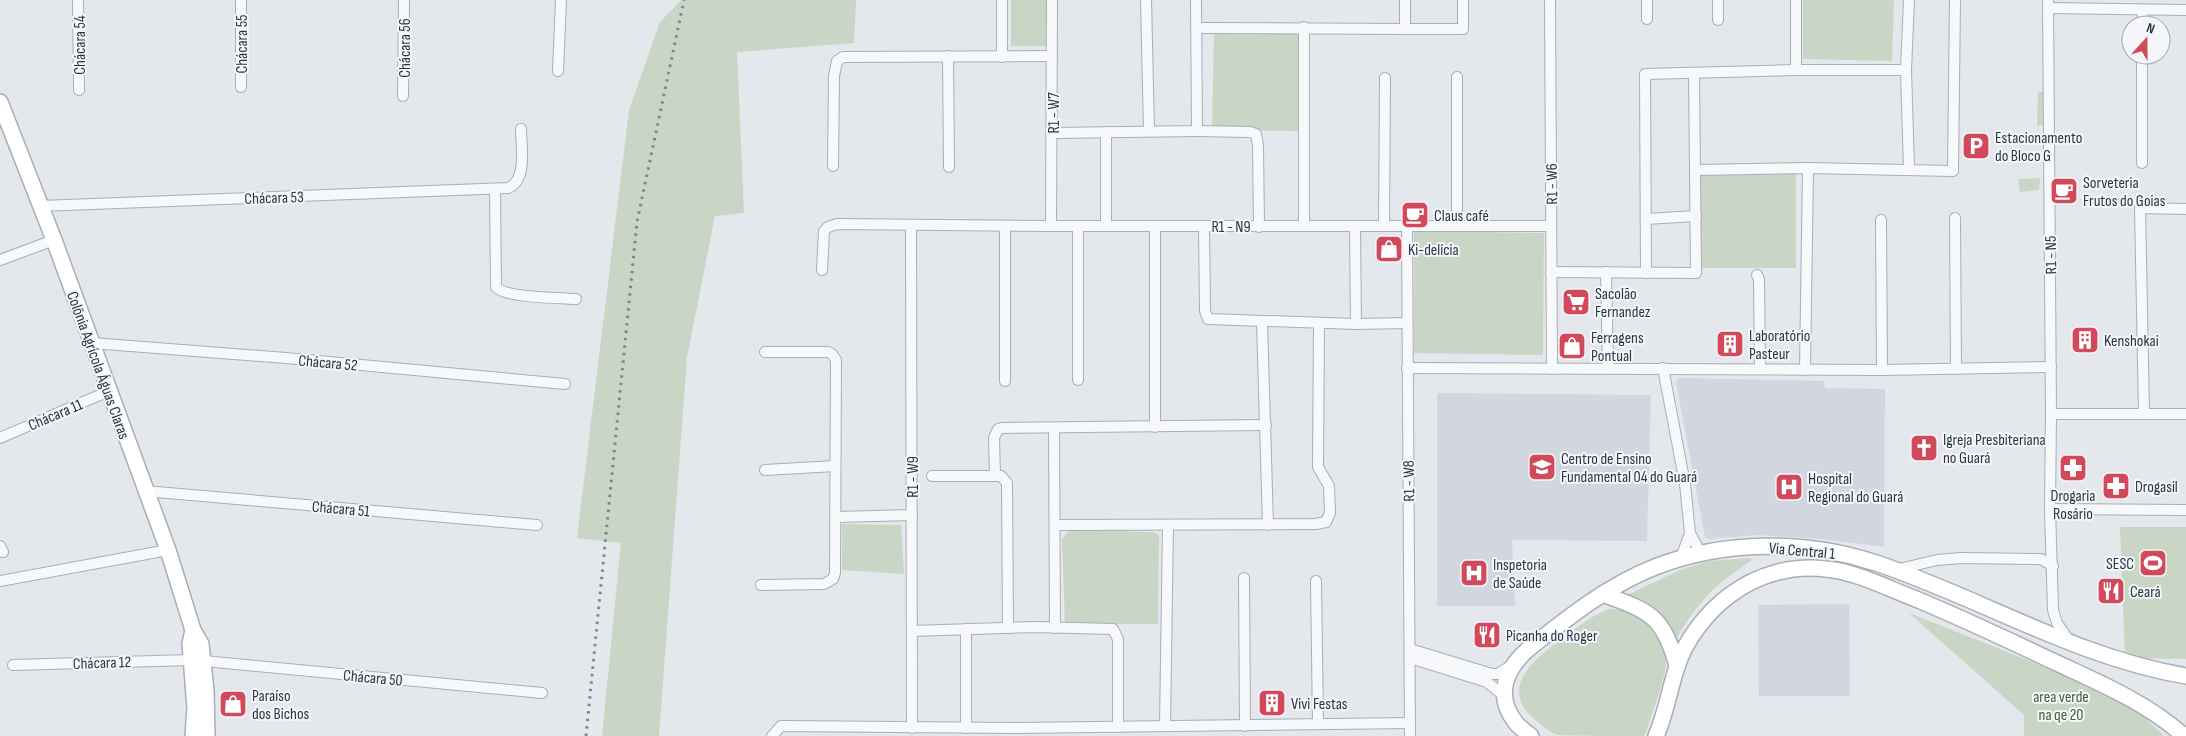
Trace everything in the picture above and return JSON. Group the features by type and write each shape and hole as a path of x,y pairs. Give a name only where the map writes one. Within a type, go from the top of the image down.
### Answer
{"street":[{"name":"Chácara 54","path":"78,0 79,90"},
{"name":"Chácara 55","path":"241,0 241,88"},
{"name":"Chácara 56","path":"403,96 404,0"},
{"path":"558,71 561,0"},
{"path":"1002,0 1002,56"},
{"name":"R1 - W7","path":"1051,226 1053,133 1052,0"},
{"path":"1146,0 1149,131"},
{"path":"1196,0 1197,131"},
{"path":"1405,0 1405,29"},
{"path":"1197,28 1464,29 1463,0"},
{"name":"R1 - W6","path":"1550,0 1552,369"},
{"path":"1647,0 1647,19"},
{"path":"1718,0 1718,20"},
{"path":"1796,0 1796,70"},
{"path":"1909,0 1906,70 1909,169"},
{"path":"1695,170 1808,168 1953,171 1955,0"},
{"path":"2048,4 2186,10"},
{"name":"R1 - N5","path":"2048,4 2052,414 2050,509 2055,617 2072,645"},
{"path":"1304,27 1304,226"},
{"path":"833,166 834,76 837,61 851,56 1052,56"},
{"path":"948,56 949,168"},
{"path":"2142,65 2142,163"},
{"path":"1646,273 1645,74 1796,70 1906,70"},
{"path":"1551,272 1696,273 1694,73"},
{"path":"1457,77 1457,226"},
{"path":"1384,226 1385,78"},
{"name":"Colônia Agrícola Águas Claras","path":"0,102 54,240 168,550 194,630 190,644 198,660 207,736"},
{"name":"Chácara 53","path":"40,206 508,188 517,181 520,174 521,129"},
{"path":"1053,133 1197,131 1250,132 1256,134 1258,145 1259,226"},
{"path":"1106,132 1106,226"},
{"path":"1805,370 1808,168"},
{"path":"495,190 496,287 511,294 576,299"},
{"path":"2144,413 2140,208 2186,210"},
{"path":"1646,219 1696,216"},
{"path":"1955,218 1956,369"},
{"path":"1881,220 1882,370"},
{"name":"R1 - N9","path":"822,270 822,237 828,227 837,224 1005,226 1551,226"},
{"name":"R1 - W9","path":"911,225 912,728"},
{"path":"1005,226 1005,381"},
{"path":"1078,226 1078,380"},
{"path":"1155,226 1155,427"},
{"path":"1204,226 1206,316 1211,320 1356,324 1407,323"},
{"path":"1355,226 1356,324"},
{"name":"R1 - W8","path":"1406,226 1410,736"},
{"path":"0,260 54,240"},
{"path":"1606,272 1608,368"},
{"path":"1757,275 1759,279 1760,369"},
{"path":"1262,322 1268,525"},
{"path":"1055,525 1322,524 1328,519 1329,486 1318,466 1319,323"},
{"name":"Chácara 52","path":"92,343 286,358 565,384"},
{"path":"761,585 824,584 833,579 836,573 834,357 828,352 765,352"},
{"path":"1407,368 1882,370 2051,368"},
{"path":"1663,368 1685,484 1690,533 1700,552"},
{"name":"Chácara 11","path":"0,438 109,391"},
{"path":"2052,414 2186,414"},
{"path":"995,476 994,438 998,429 1266,425"},
{"path":"1054,428 1055,628"},
{"path":"765,470 835,466"},
{"path":"932,476 995,476 1005,480 1009,487 1008,628"},
{"name":"Chácara 51","path":"145,491 537,525"},
{"path":"2050,509 2186,510"},
{"path":"836,518 912,515"},
{"path":"1165,726 1168,525"},
{"path":"1681,558 1690,533"},
{"name":"Via Central 1","path":"1503,695 1506,679 1512,665 1525,651 1580,608 1602,594 1654,567 1681,558 1700,552 1749,546 1799,548 1838,553 1894,570 2072,645 2127,664 2183,675"},
{"path":"2041,558 2052,547"},
{"path":"0,581 168,550"},
{"path":"1894,570 1937,560 1962,558 2041,558 2053,566"},
{"name":"Via Central 1","path":"1656,736 1677,664 1698,629 1713,609 1730,594 1769,574 1807,568 1828,569 1869,580 1957,616 2131,698 2167,720 2184,736"},
{"path":"1244,578 1245,726"},
{"path":"1316,581 1318,724"},
{"path":"1602,594 1622,601 1652,617 1667,635 1677,664"},
{"path":"912,631 1008,628 1108,628 1117,633 1118,727"},
{"path":"966,629 966,728"},
{"path":"1410,654 1492,674 1498,674 1512,665"},
{"path":"1410,654 1487,682 1503,695 1508,710 1516,723 1531,736"},
{"name":"Colônia Agrícola Águas Claras","path":"193,736 198,660"},
{"name":"Chácara 12","path":"13,665 198,660"},
{"name":"Chácara 50","path":"198,660 542,693"},
{"path":"772,736 781,726 863,732 912,728 936,732 966,728 1016,732 1061,732 1118,727 1165,726 1214,731 1245,726 1268,731 1318,724 1410,723"}],"shaded area":[{"name":"Hospital Regional do Guará","path":"1679,378 1824,381 1825,388 1885,389 1884,547 1821,539 1757,535 1705,538 1676,382"},
{"name":"Centro de Ensino Fundamental 04 do Guará","path":"1437,393 1651,395 1647,541 1512,540 1515,606 1437,606"},
{"path":"1849,604 1850,696 1759,696 1758,605"}],"green space":[{"path":"681,0 856,0 854,43 737,52 744,213 715,216 687,357 659,736 602,736 621,543 577,538 629,110 660,22"},
{"path":"1011,0 1047,0 1047,46 1011,46"},
{"path":"1803,0 1894,0 1892,61 1803,59"},
{"path":"1214,32 1299,33 1298,131 1212,130"},
{"path":"2038,92 2043,92 2043,125 2037,126"},
{"path":"1700,172 1796,173 1796,268 1700,268"},
{"path":"2040,178 2039,190 2020,192 2018,179"},
{"path":"1414,231 1544,233 1543,355 1414,353"},
{"path":"842,524 901,525 904,574 842,570"},
{"name":"SESC","path":"2120,527 2186,527 2186,659 2125,658"},
{"path":"1070,530 1153,532 1159,535 1158,624 1065,624 1062,539"},
{"path":"1751,558 1751,561 1727,578 1708,595 1692,614 1676,639 1667,623 1656,611 1642,602 1625,596 1680,570 1708,561"},
{"path":"1609,609 1620,610 1641,617 1650,623 1663,640 1666,651 1665,670 1647,730 1644,736 1557,735 1532,717 1522,705 1519,693 1521,682 1535,661 1546,651 1587,620"},
{"name":"area verde na qe 20","path":"1909,613 2124,698 2164,736 2024,736 2024,715"}],"railway":[{"path":"586,736 637,222 684,0"}],"place":[{"name":"Estacionamento do Bloco G","path":"1976,146"},
{"name":"Sorveteria Frutos do Goias","path":"2064,191"},
{"name":"Claus café","path":"1415,215"},
{"name":"Ki-delícia","path":"1389,249"},
{"name":"Sacolão Fernandez","path":"1576,302"},
{"name":"Kenshokai","path":"2085,340"},
{"name":"Laboratório Pasteur","path":"1730,344"},
{"name":"Ferragens Pontual","path":"1572,346"},
{"name":"Igreja Presbiteriana no Guará","path":"1924,448"},
{"name":"Centro de Ensino Fundamental 04 do Guará","path":"1542,467"},
{"name":"Drogaria Rosário","path":"2073,468"},
{"name":"Drogasil","path":"2116,486"},
{"name":"Hospital Regional do Guará","path":"1789,487"},
{"name":"SESC","path":"2153,563"},
{"name":"Inspetoria de Saúde","path":"1474,573"},
{"name":"Ceará","path":"2111,591"},
{"name":"Picanha do Roger","path":"1487,635"},
{"name":"Vivi Festas","path":"1272,703"},
{"name":"Paraíso dos Bichos","path":"233,704"}]}
